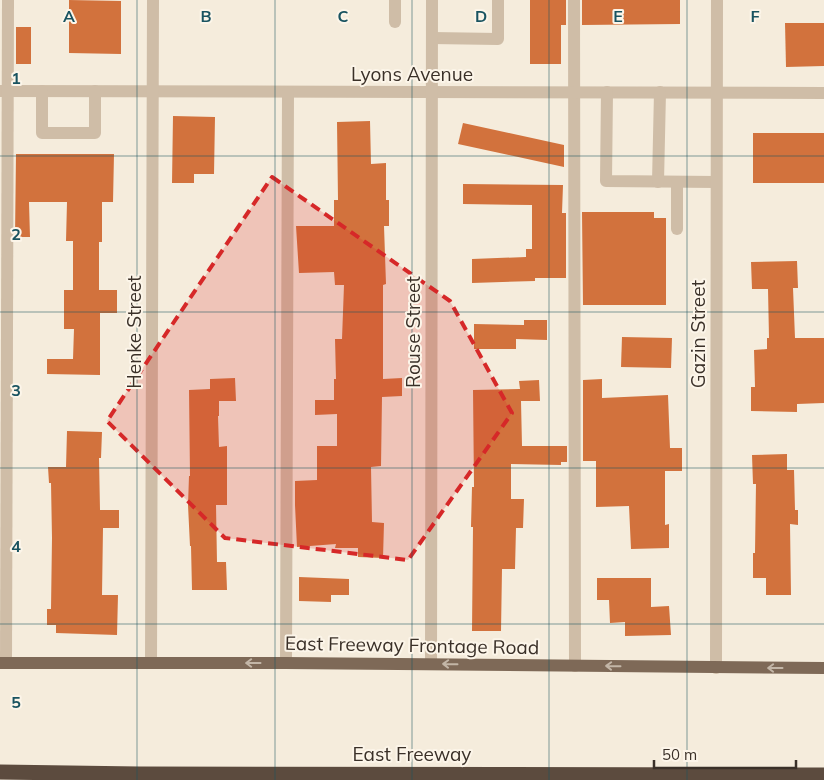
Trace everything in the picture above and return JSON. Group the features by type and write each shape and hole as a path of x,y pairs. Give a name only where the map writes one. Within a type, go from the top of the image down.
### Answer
{"highway":[{"name":"East Freeway","path":"0,772 824,775"}],"main road":[{"name":"East Freeway Frontage Road","path":"3,663 286,663 824,668"}],"street":[{"path":"3,663 4,91 8,0"},
{"name":"Henke Street","path":"151,663 153,0"},
{"path":"395,0 395,22"},
{"name":"Rouse Street","path":"431,664 432,0"},
{"path":"432,38 498,39 498,0"},
{"path":"574,0 574,666"},
{"name":"Gazin Street","path":"716,668 717,0"},
{"name":"Lyons Avenue","path":"4,91 824,93"},
{"path":"42,91 42,133 95,133 95,91"},
{"path":"286,663 288,92"},
{"path":"607,92 606,181 716,182"},
{"path":"658,182 660,92"},
{"path":"677,182 677,229"}],"highlighted area":[{"path":"272,177 450,301 512,413 408,560 225,538 107,421"}],"building":[{"path":"69,0 121,1 121,54 69,53"},
{"path":"530,0 566,0 566,25 561,25 561,64 530,64"},
{"path":"582,0 680,0 680,24 582,25"},
{"path":"785,23 824,23 824,66 786,67"},
{"path":"16,27 31,27 31,64 16,64"},
{"path":"173,116 215,117 214,174 194,174 194,183 172,183"},
{"path":"370,121 371,164 386,163 386,200 389,200 389,226 384,226 386,284 383,285 383,379 402,378 402,396 382,397 381,466 371,467 372,522 384,523 383,558 358,557 358,548 335,548 336,544 297,547 295,505 295,481 317,480 317,446 337,446 337,414 315,415 315,400 334,400 334,379 336,379 335,339 342,339 344,285 335,285 334,272 299,273 296,226 334,226 334,200 338,200 337,122"},
{"path":"463,123 564,145 564,167 458,144"},
{"path":"753,133 824,133 824,183 753,183"},
{"path":"16,154 114,154 113,202 102,202 102,242 99,242 99,290 117,290 117,313 100,313 100,375 47,374 47,359 73,359 74,329 64,329 64,290 73,290 73,241 66,241 67,202 29,202 30,237 15,237"},
{"path":"463,184 563,185 562,213 566,213 566,278 535,278 535,281 472,283 472,259 526,257 526,249 532,249 532,205 463,204"},
{"path":"582,212 654,212 654,218 666,218 666,305 583,305"},
{"path":"797,261 798,288 793,288 795,338 824,338 824,403 797,404 797,412 751,411 751,387 755,387 754,350 767,349 767,338 769,338 768,289 752,289 751,262"},
{"path":"524,320 547,320 547,340 516,339 516,349 474,349 474,324 524,325"},
{"path":"622,337 672,338 671,368 621,367"},
{"path":"235,378 236,401 219,401 218,416 219,447 227,446 227,505 216,505 217,562 226,562 227,590 192,590 188,505 190,476 189,390 210,389 210,379"},
{"path":"602,379 602,398 668,395 670,448 682,448 682,471 665,471 665,525 669,524 669,548 631,549 629,506 596,507 596,461 583,461 583,380"},
{"path":"539,380 540,401 521,401 522,446 567,446 567,462 561,462 561,465 511,464 511,499 524,499 523,528 516,528 515,569 502,569 501,631 472,631 473,390 520,389 519,381"},
{"path":"67,431 102,432 101,458 99,458 100,510 119,510 119,528 103,528 102,595 118,595 117,635 56,633 56,625 47,625 47,609 51,609 52,538 51,483 49,483 48,467 66,467"},
{"path":"787,454 787,470 794,470 795,510 798,510 798,525 790,524 791,595 766,595 766,578 753,578 756,484 753,484 752,455"},
{"path":"299,577 349,579 349,595 331,595 331,602 299,601"},
{"path":"597,578 651,578 651,607 669,606 671,635 625,636 625,622 610,623 609,600 597,600"}]}
